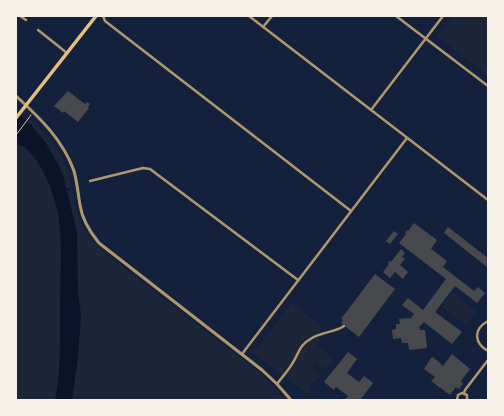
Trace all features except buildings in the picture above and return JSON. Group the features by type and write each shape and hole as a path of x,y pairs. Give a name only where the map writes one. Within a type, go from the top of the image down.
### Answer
{"main road":[{"path":"16,118 96,16"}],"street":[{"path":"20,16 26,20"},
{"path":"103,16 105,21 351,211"},
{"path":"249,16 488,200"},
{"path":"263,27 272,16"},
{"path":"396,16 488,86"},
{"path":"371,110 443,16"},
{"path":"38,30 67,53"},
{"path":"16,96 51,130 68,157 76,179 81,212 90,231 99,243 262,370 291,400"},
{"path":"242,354 407,138"},
{"path":"90,181 143,168 150,169 298,280"},
{"path":"488,321 479,329 477,335 478,342 482,348 488,351"},
{"path":"277,384 293,363 298,350 303,344 323,332 344,326"},
{"path":"457,400 458,395 464,393 488,360"},
{"path":"464,393 467,395 467,400"}],"path":[{"path":"16,135 28,119"}],"shaded area":[{"path":"453,16 488,16 488,75 437,36"},
{"path":"16,112 29,123 46,143 58,164 63,175 77,232 78,290 81,315 78,357 72,400 55,400 60,344 61,250 58,214 49,184 38,163 32,154 16,144"},
{"path":"32,120 51,140 61,156 69,173 78,216 86,232 93,241 111,258 260,373 286,400 16,400 16,137 29,121"},
{"path":"453,293 477,312 466,325 442,307"},
{"path":"292,303 323,327 317,335 321,341 317,345 334,360 326,369 315,362 312,367 321,376 317,381 310,384 310,391 307,394 253,353"}],"waterway":[{"path":"64,190 70,189"}]}
